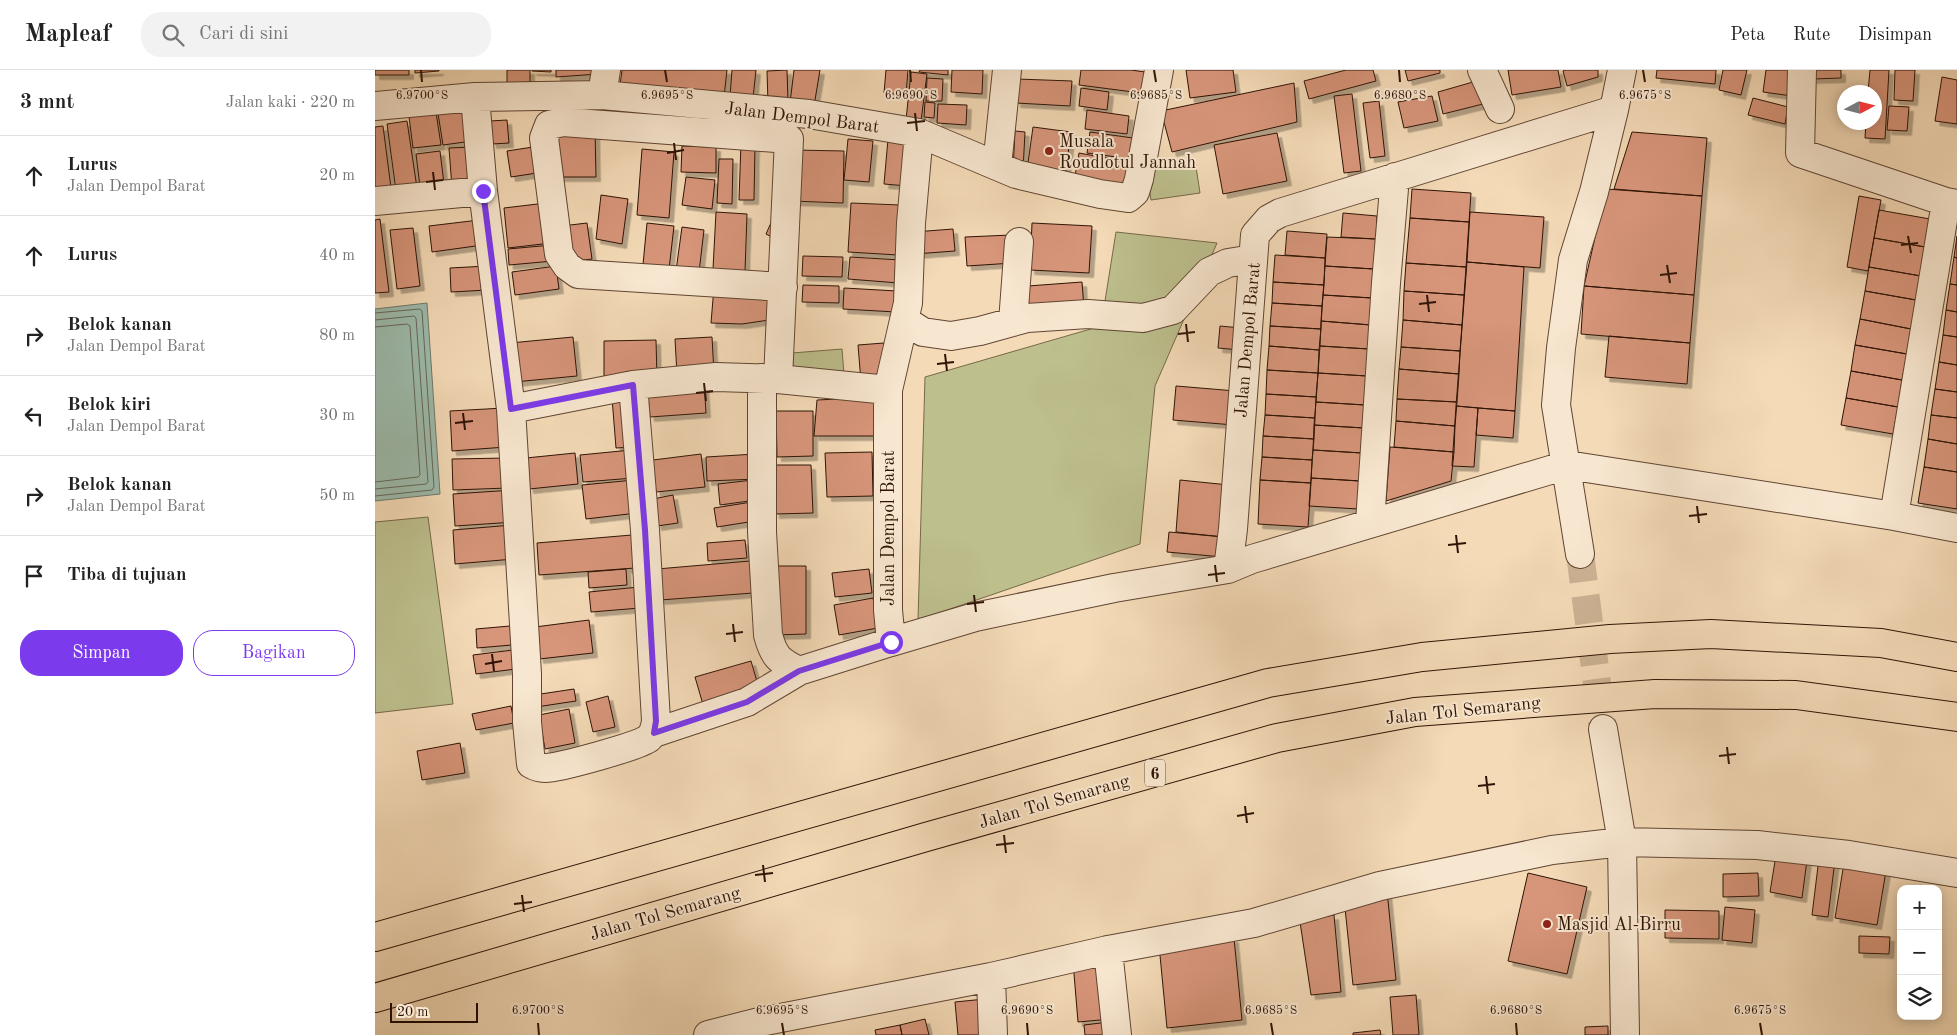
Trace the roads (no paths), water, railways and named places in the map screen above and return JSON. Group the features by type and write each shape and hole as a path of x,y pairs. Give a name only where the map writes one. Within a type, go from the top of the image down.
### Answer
{"highway":[{"path":"375,937 1268,683 1422,657 1610,639 1711,634 1881,643 1957,657"},
{"name":"Jalan Tol Semarang","path":"375,998 926,837 1277,738 1415,712 1655,694 1796,695 1957,717"}],"street":[{"path":"997,166 1007,70"},
{"name":"Jalan Dempol Barat","path":"375,106 604,82 919,133 1016,174 1100,194 1128,198 1135,192 1139,179 1159,70"},
{"path":"1482,70 1500,109"},
{"path":"1580,554 1557,405 1561,348 1573,260 1594,192 1622,70"},
{"path":"1802,70 1800,153 1952,203 1894,516"},
{"path":"475,97 483,191 511,409 527,674 527,722 531,764 537,767 547,768 600,756 648,739 654,733 747,702 799,671 985,615 1114,588 1228,569 1252,559 1370,523 1568,473 1894,516 1957,528"},
{"name":"Jalan Dempol Barat","path":"1228,569 1233,529 1255,235 1269,219 1280,213 1614,110"},
{"path":"783,287 578,274 567,266 559,254 544,138 549,125 563,122 789,140 783,287 770,378 762,532 770,643 781,662 799,671"},
{"name":"Jalan Dempol Barat","path":"891,642 888,610 888,390 908,303 911,223 919,133"},
{"path":"1370,523 1395,177"},
{"path":"375,201 483,191"},
{"path":"1013,322 1019,242"},
{"path":"904,320 923,332 951,336 981,331 1027,318 1066,315 1143,318 1173,310 1209,272 1227,264 1253,259"},
{"path":"511,409 633,385 716,377 770,378 888,390"},
{"path":"633,385 647,556 656,721 654,733"},
{"path":"1603,729 1621,834 1625,1035"},
{"path":"707,1035 757,1029 1108,950 1254,923 1380,886 1621,834 1757,845 1849,855 1957,873"},
{"path":"1108,950 1117,1035"},
{"path":"991,977 993,1035"}],"water":[{"path":"427,303 440,494 375,501 375,309"}],"tunnel":[{"path":"1580,554 1603,729"}],"place":[{"name":"Musala Roudlotul Jannah","path":"1049,151"},
{"name":"Masjid Al-Birru","path":"1547,924"}]}
